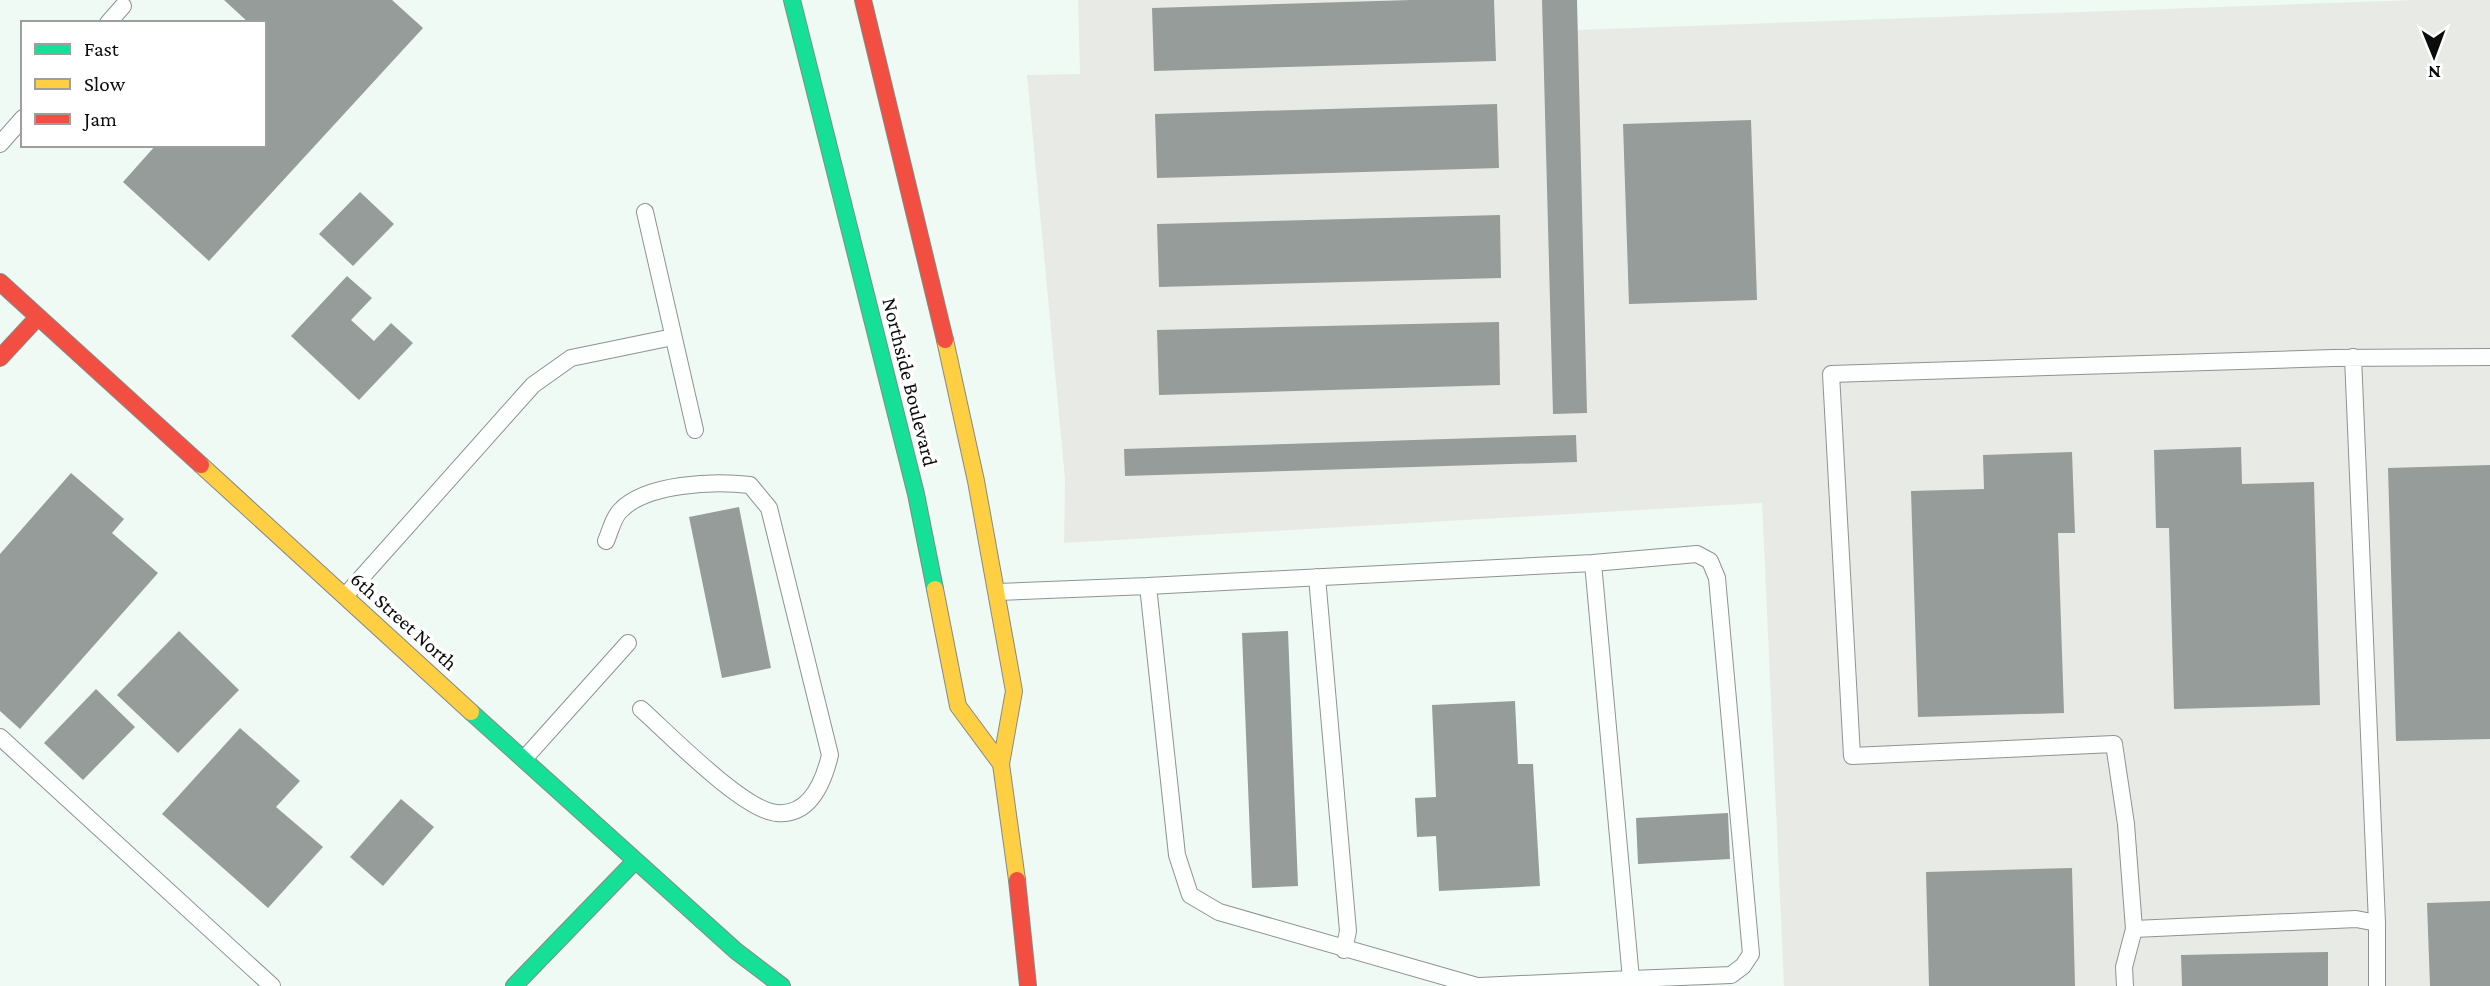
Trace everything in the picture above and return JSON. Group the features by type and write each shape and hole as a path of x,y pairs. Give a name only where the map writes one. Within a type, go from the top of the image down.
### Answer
{"main road":[{"name":"Northside Boulevard","path":"792,0 916,494 957,706 1001,764"},
{"name":"Northside Boulevard","path":"863,0 925,249 997,592 1014,691 1001,764 1022,913 1028,986"},
{"name":"6th Street North","path":"0,282 635,861 736,951 782,986"},
{"path":"0,358 38,317"},
{"path":"520,980 635,861"}],"lane":[{"path":"110,21 123,6"},
{"path":"0,144 21,120"},
{"path":"645,212 695,430"},
{"path":"345,596 533,384 570,358 673,337"},
{"path":"2125,986 2124,967 2134,929 2126,824 2114,744 1852,756 1831,374 2353,357 2490,358"},
{"path":"2353,357 2377,923 2377,986"},
{"path":"606,541 619,512 644,495 715,481 750,485 769,508 830,755 823,785 803,806 778,814 748,803 641,709"},
{"path":"997,592 1593,563 1696,554 1710,561 1717,578 1751,954 1743,966 1731,975 1479,986 1344,950 1219,912 1190,894 1177,855 1147,586"},
{"path":"1593,563 1631,979"},
{"path":"1317,577 1348,930 1344,950"},
{"path":"524,759 628,643"},
{"path":"0,737 272,986"},
{"path":"2134,929 2356,919 2377,923"},
{"path":"520,980 539,986"}],"shaded area":[{"path":"1078,0 1575,0 1576,30 2414,0 2490,0 2490,986 1784,986 1762,503 1064,543 1065,479 1027,75 1080,74"}],"building":[{"path":"224,0 392,0 423,28 209,261 123,182 154,147 266,147 266,21 247,21"},
{"path":"1494,0 1496,61 1154,71 1152,8"},
{"path":"1542,0 1577,0 1587,413 1553,414"},
{"path":"1497,104 1499,168 1157,178 1155,114"},
{"path":"1751,120 1757,300 1629,304 1623,124"},
{"path":"360,192 394,224 353,266 319,234"},
{"path":"1500,215 1501,278 1159,287 1157,224"},
{"path":"347,276 372,298 351,320 374,341 391,323 413,343 359,400 291,336"},
{"path":"1499,322 1500,385 1159,395 1157,330"},
{"path":"1576,435 1577,462 1125,476 1124,449"},
{"path":"2241,447 2242,484 2314,482 2320,705 2174,709 2169,528 2156,528 2154,450"},
{"path":"2072,452 2075,533 2058,533 2064,713 1918,717 1911,491 1984,489 1983,455"},
{"path":"2490,465 2490,739 2396,741 2388,468"},
{"path":"71,473 124,519 112,533 158,573 20,729 0,711 0,554"},
{"path":"739,507 771,668 722,678 689,517"},
{"path":"179,631 239,690 178,753 117,695"},
{"path":"1288,631 1298,886 1252,888 1242,633"},
{"path":"96,689 135,727 83,780 44,743"},
{"path":"1515,701 1518,764 1533,764 1540,886 1439,891 1436,836 1417,837 1415,798 1436,797 1432,705"},
{"path":"240,728 300,781 276,807 323,847 268,908 162,814"},
{"path":"401,799 434,827 383,886 350,857"},
{"path":"1728,813 1730,859 1638,864 1636,818"},
{"path":"2072,868 2075,986 1929,986 1926,872"},
{"path":"2490,901 2490,986 2430,986 2427,903"},
{"path":"2328,952 2328,986 2182,986 2181,955"}],"traffic: fast":[{"path":"792,0 916,494 935,589"},
{"path":"471,712 736,951 782,986"},
{"path":"514,986 635,861"}],"traffic: slow":[{"path":"945,340 976,481 1014,691 1001,764 1017,880"},
{"path":"201,465 471,712"},
{"path":"935,589 958,706 1001,764"}],"traffic: jam":[{"path":"863,0 945,340"},
{"path":"0,282 201,465"},
{"path":"0,358 38,317"},
{"path":"1017,880 1028,986"}]}
